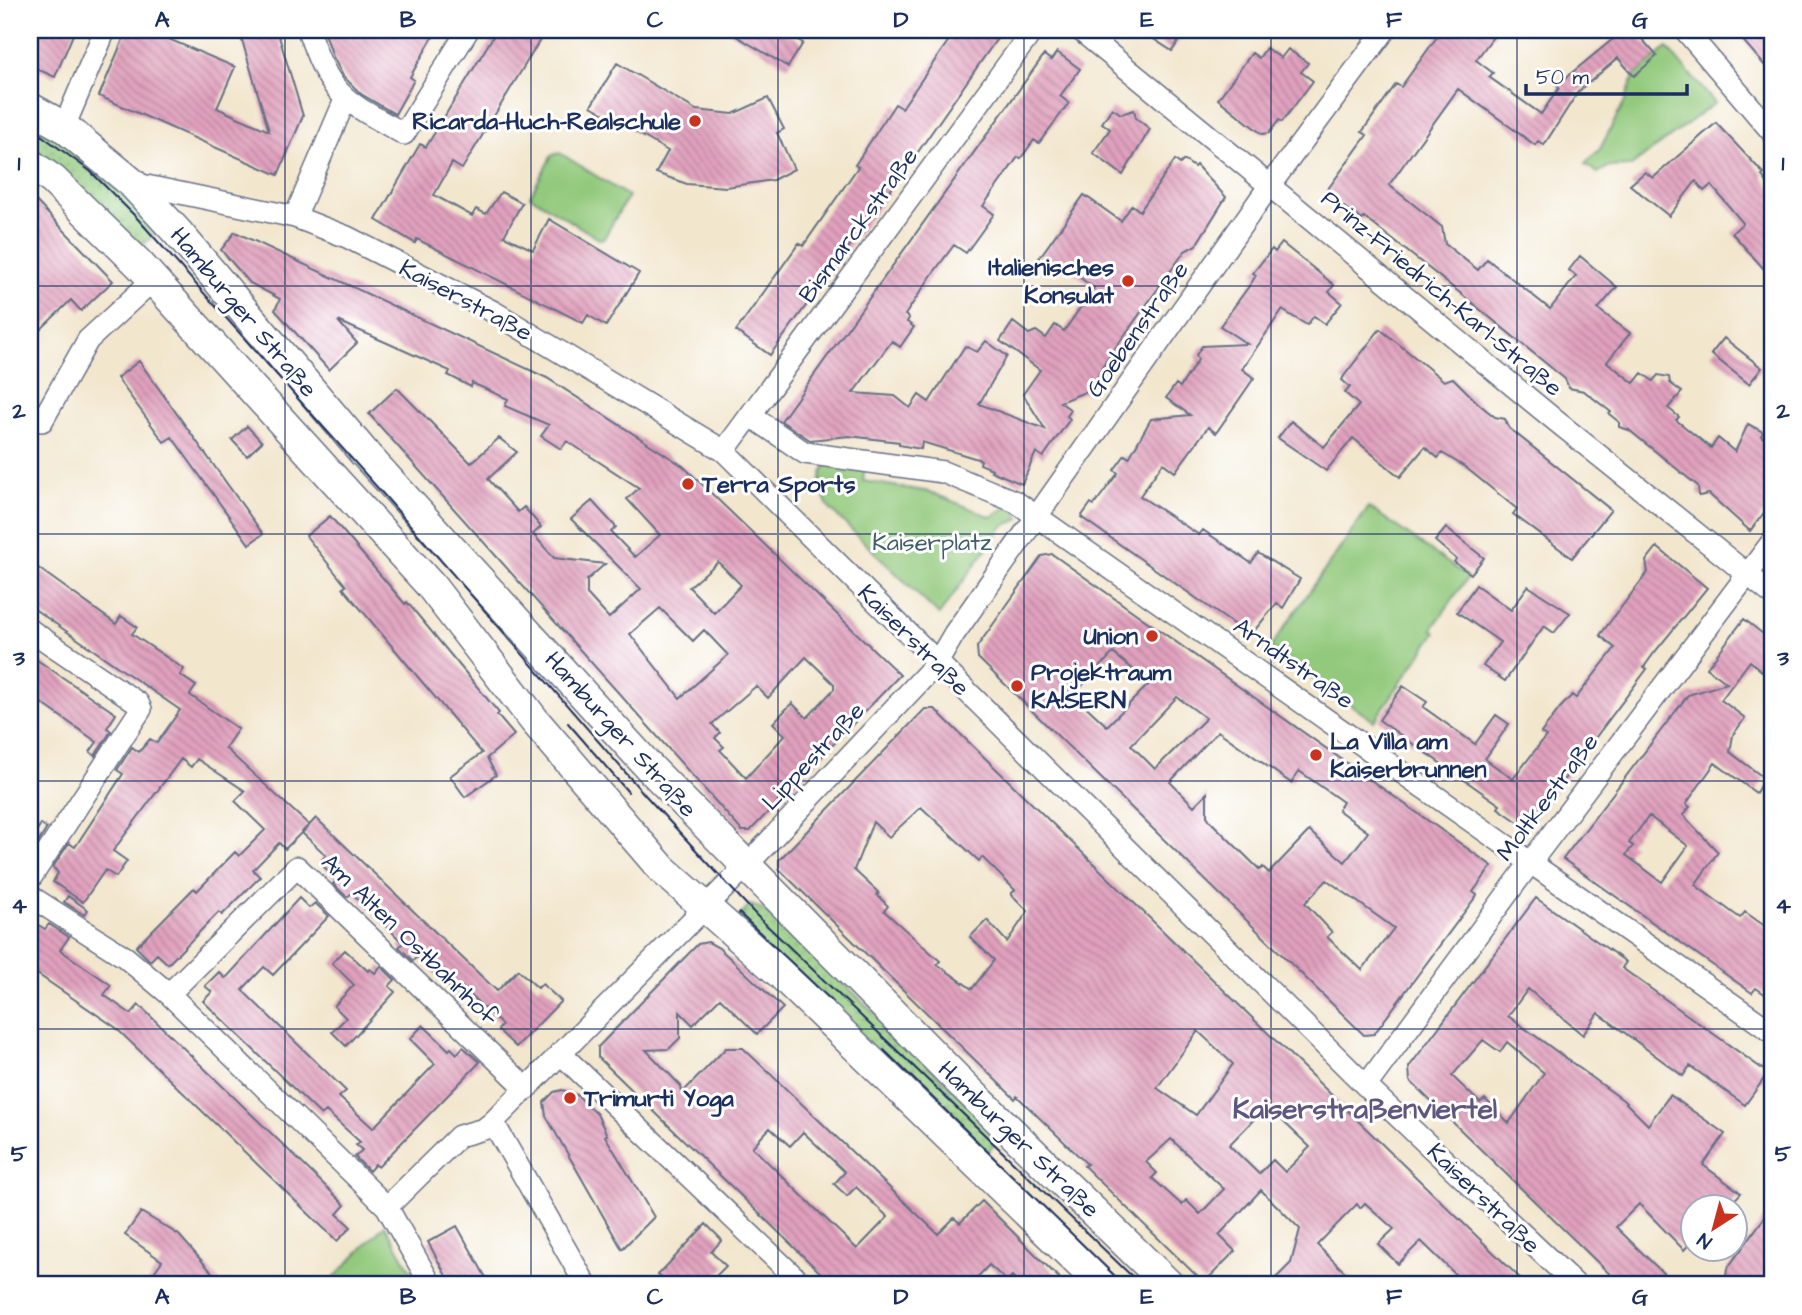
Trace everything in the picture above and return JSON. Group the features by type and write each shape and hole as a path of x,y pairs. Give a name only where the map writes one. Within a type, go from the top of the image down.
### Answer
{"main road":[{"path":"30,108 64,127"},
{"name":"Hamburger Straße","path":"64,127 103,156 178,233 365,454 650,768 736,876 1169,1285"},
{"name":"Hamburger Straße","path":"41,172 153,279 431,586 534,720 662,869 781,974 1102,1285"}],"street":[{"path":"64,127 105,30"},
{"path":"308,30 322,71 345,100 404,134 468,30"},
{"name":"Bismarckstraße","path":"724,451 1033,30"},
{"name":"Prinz-Friedrich-Karl-Straße","path":"1080,30 1556,421 1772,594"},
{"name":"Goebenstraße","path":"937,663 954,634 1270,185 1385,30"},
{"path":"1685,30 1772,132"},
{"path":"295,217 345,100"},
{"name":"Kaiserstraße","path":"132,183 295,217 347,237 494,312 724,451 1366,1086 1576,1285"},
{"path":"42,421 89,340 153,279"},
{"name":"Arndtstraße","path":"751,416 805,453 943,471 1016,502 1772,1032"},
{"name":"Moltkestraße","path":"1366,1086 1772,542"},
{"path":"30,629 138,703 141,709 30,879"},
{"name":"Lippestraße","path":"736,876 937,663"},
{"name":"Am Alten Ostbahnhof","path":"169,994 297,867 526,1088"},
{"path":"387,1207 459,1136 484,1129 493,1122 736,876"},
{"path":"30,896 103,942 169,994 387,1207 431,1285"},
{"path":"559,1053 803,1285"},
{"path":"493,1122 586,1285"}],"green space":[{"path":"1667,48 1715,103 1631,166 1608,167 1598,173 1585,164 1600,149 1625,101 1634,76"},
{"path":"30,119 56,135 161,229 137,250 30,152"},
{"path":"560,153 628,196 604,238 599,239 530,196 552,155"},
{"name":"Kaiserplatz","path":"828,462 865,465 863,481 930,492 991,517 1004,509 1015,508 1020,519 1003,526 939,615 829,508 821,485 822,474"},
{"path":"1369,507 1468,577 1432,629 1436,632 1374,721 1270,648"},
{"path":"750,905 762,909 854,993 1002,1138 981,1158 736,921"},
{"path":"385,1225 419,1285 327,1285"}],"building":[{"path":"30,30 75,30 55,77 30,66"},
{"path":"127,30 169,30 166,38 235,67 217,108 269,131 239,30 277,30 303,116 278,175 99,96"},
{"path":"324,30 437,30 410,77 414,80 395,114 361,94 343,76"},
{"path":"497,30 546,30 462,169 452,163 434,195 472,216 476,209 486,214 501,192 522,203 504,236 533,250 549,219 639,273 606,326 588,315 583,323 417,239 415,243 376,220 420,144 426,147"},
{"path":"726,30 781,30 803,43 788,67"},
{"path":"956,30 1003,30 906,169 770,355 736,331 799,243 803,246 858,167 855,165 895,104 902,108"},
{"path":"1140,30 1186,30 1172,51"},
{"path":"1442,30 1498,30 1476,60 1493,73 1489,77 1541,114 1559,88 1557,85 1624,30 1634,30 1657,56 1634,76 1618,58 1578,92 1544,145 1538,141 1535,145 1458,89 1389,185 1442,227 1445,244 1478,270 1487,259 1550,309 1576,276 1569,270 1580,256 1617,287 1598,309 1630,333 1607,362 1634,383 1642,373 1653,381 1658,375 1669,377 1670,383 1682,392 1668,408 1679,417 1676,420 1711,448 1718,438 1735,452 1748,424 1763,432 1761,436 1772,445 1772,502 1750,531 1709,494 1699,496 1698,486 1629,430 1619,427 1619,422 1609,414 1611,412 1584,391 1569,388 1565,379 1460,293 1364,217 1362,220 1325,193 1367,135 1362,132 1396,84 1401,87"},
{"path":"1734,30 1772,30 1772,74"},
{"path":"1266,48 1281,58 1288,49 1308,63 1301,72 1313,81 1282,122 1279,120 1269,133 1262,134 1218,99 1252,53 1259,58"},
{"path":"1057,52 1080,69 1060,96 1069,103 1039,143 1034,140 1021,158 1018,157 983,206 994,214 966,253 954,245 931,276 905,315 909,318 907,322 914,327 900,347 892,341 853,393 895,396 910,408 919,395 929,402 965,346 977,352 986,341 1007,356 979,404 1045,429 1023,394 1040,370 1000,341 1013,322 1029,334 1036,331 1046,338 1055,325 1064,331 1094,288 1059,262 1052,271 1037,261 1084,195 1121,221 1132,205 1140,211 1175,160 1180,164 1184,160 1194,167 1196,165 1226,197 1196,245 1185,251 1106,361 1090,390 1060,402 1071,410 1067,416 1070,419 1043,457 1036,452 1022,484 991,471 992,469 980,464 981,460 922,442 921,449 899,445 899,442 849,436 810,440 781,421 1044,55 1051,60"},
{"path":"617,63 696,110 733,114 768,98 784,129 777,133 794,169 773,180 726,187 687,184 656,173 668,151 591,106"},
{"path":"1112,108 1121,114 1134,110 1136,118 1150,129 1123,175 1093,153 1110,129 1102,123"},
{"path":"1716,123 1764,174 1762,176 1772,189 1772,278 1732,233 1743,223 1711,185 1704,191 1696,181 1669,216 1630,185 1645,172 1653,178"},
{"path":"30,195 113,281 81,311 71,300 30,340"},
{"path":"235,232 547,378 683,466 900,675 750,831 742,831 369,414 397,388 471,463 499,438 517,452 488,479 518,512 524,507 541,527 533,534 554,558 605,564 587,580 587,594 609,618 641,589 571,519 592,501 616,527 611,532 635,557 660,535 627,499 639,488 567,441 561,449 541,436 549,425 505,406 508,399 472,383 471,387 448,375 450,371 338,321 357,343 329,370 275,310 280,299 250,283 221,250","holes":["718,562 741,585 714,613 689,587","660,608 693,641 704,630 728,655 680,698 630,634","806,657 834,684 834,689 807,718 792,703 773,723 785,735 746,778 720,750 724,747 715,738 720,733 712,724 756,686 768,698"]},
{"path":"1282,243 1334,285 1329,292 1342,303 1325,324 1314,316 1307,325 1282,310 1242,369 1254,378 1216,433 1208,427 1175,472 1163,463 1140,496 1199,535 1203,530 1251,563 1258,553 1300,579 1283,608 1277,603 1250,636 1081,517 1091,503 1094,505 1118,473 1114,470 1125,455 1129,458 1151,419 1190,415 1166,398 1176,384 1180,387 1198,360 1196,355 1202,346 1247,344 1220,326 1252,282 1256,275 1253,273 1272,249 1275,252"},
{"path":"1380,329 1444,381 1453,378 1479,404 1495,417 1505,419 1509,428 1611,510 1572,558 1513,514 1517,509 1465,467 1442,453 1438,458 1425,447 1400,477 1353,438 1326,471 1278,438 1291,421 1324,447 1359,405 1345,393 1350,387 1342,380"},
{"path":"1724,338 1762,368 1749,384 1711,354"},
{"path":"139,361 263,534 249,544 172,437 164,442 117,378"},
{"path":"247,426 262,442 247,456 232,440"},
{"path":"330,516 405,604 407,602 499,713 497,715 514,735 487,758 496,775 465,797 450,776 482,753 343,588 346,586 306,536"},
{"path":"1446,528 1484,558 1471,574 1454,562 1456,559 1435,541"},
{"path":"1657,547 1707,588 1654,653 1644,667 1647,669 1529,826 1523,822 1521,824 1498,808 1500,805 1379,720 1403,686 1427,702 1423,707 1475,744 1496,715 1509,724 1485,759 1513,779 1546,736 1541,733 1560,708 1572,695 1576,698 1615,648 1600,635 1648,572 1646,561"},
{"path":"1052,554 1492,866 1473,892 1477,895 1374,1034 1364,1035 978,658 977,647 1042,556","holes":["1113,653 1150,683 1107,726 1078,699 1080,696 1076,692","1177,697 1206,718 1155,769 1131,745","1218,731 1291,783 1299,771 1343,802 1338,810 1368,832 1345,862 1309,831 1269,873 1263,867 1260,870 1211,822 1207,816 1207,793 1194,806 1170,782","1327,880 1394,928 1362,970 1327,937 1332,932 1305,903"]},
{"path":"30,562 116,624 121,616 137,627 132,634 184,669 180,675 196,686 190,695 238,729 225,748 309,825 285,849 279,843 253,870 260,877 222,915 219,912 168,964 157,954 150,961 136,947 194,888 197,891 235,852 239,856 265,830 235,801 245,791 197,759 191,767 181,759 113,851 127,861 116,877 105,870 83,902 53,882 58,873 53,867 69,843 75,847 123,774 117,770 132,747 139,752 150,739 157,743 180,710 30,606"},
{"path":"1476,585 1511,610 1528,586 1570,613 1554,633 1544,626 1505,681 1483,666 1500,642 1457,612"},
{"path":"1744,619 1772,641 1772,680 1750,661 1721,700 1745,718 1733,735 1730,752 1764,778 1756,793 1715,763 1686,804 1690,807 1683,815 1718,852 1695,885 1740,918 1745,912 1772,931 1772,999 1756,988 1752,993 1563,859 1688,695 1727,683 1707,668","holes":["1649,816 1688,846 1662,882 1626,855 1633,846 1629,843"]},
{"path":"30,655 116,714 107,728 111,731 95,756 90,752 97,742 30,695"},
{"path":"925,709 935,709 1527,1285 1443,1285 1455,1274 1421,1241 1398,1264 1378,1244 1394,1229 1365,1203 1360,1208 1357,1204 1317,1245 1358,1285 1269,1285 1291,1263 1300,1229 1261,1190 1219,1235 1235,1251 1204,1283 1084,1166 1087,1164 1017,1096 1015,1099 779,869 779,860","holes":["921,807 979,861 982,857 1015,890 1011,894 1028,911 1007,942 987,920 970,937 994,960 972,989 937,964 940,961 884,911 888,906 877,895 879,893 854,870 873,822 889,837","1198,1031 1233,1064 1196,1115 1157,1088","1267,1106 1310,1147 1285,1172 1273,1160 1259,1174 1229,1145","1171,1139 1224,1189 1200,1214 1186,1200 1182,1205 1152,1178 1157,1173 1146,1162"]},
{"path":"316,818 497,991 518,970 538,988 542,984 561,1001 516,1047 498,1030 502,1025 462,987 456,994 417,956 413,961 399,947 403,943 352,893 347,897 333,884 336,881 320,862 326,855 302,833"},
{"path":"41,824 47,828 32,853 30,841"},
{"path":"68,896 88,910 84,915 64,902"},
{"path":"299,898 309,908 315,903 329,916 273,975 264,967 242,990 346,1091 339,1097 373,1128 435,1064 410,1039 423,1025 449,1050 451,1048 457,1054 463,1047 480,1062 378,1167 375,1164 369,1171 355,1157 362,1150 356,1145 360,1142 326,1111 321,1115 203,1001 212,992 205,986 219,972 225,978 228,976"},
{"path":"1536,898 1626,962 1622,968 1768,1073 1745,1105 1690,1066 1683,1076 1598,1013 1583,1035 1528,989 1508,1016 1623,1100 1648,1125 1670,1095 1725,1134 1703,1165 1740,1192 1680,1192 1680,1246 1639,1204 1616,1227 1675,1285 1621,1285 1410,1081 1409,1067","holes":["1483,1040 1500,1052 1507,1042 1544,1073 1509,1123 1485,1099 1480,1103 1452,1076"]},
{"path":"30,920 45,929 49,924 69,937 60,950 111,985 104,995 131,1014 139,1005 345,1205 337,1214 351,1227 337,1241 115,1027 30,969"},
{"path":"708,942 719,948 783,1008 757,1034 720,998 693,1025 680,1012 680,1038 669,1049 646,1050 681,1086 682,1093 726,1048 743,1048 938,1234 954,1218 960,1223 982,1201 1066,1285 1022,1285 1012,1276 1007,1281 989,1265 970,1285 833,1285 598,1057 598,1047 698,944","holes":["770,1128 790,1146 803,1132 845,1172 834,1184 847,1196 856,1187 888,1217 857,1249 752,1147"]},
{"path":"345,950 368,971 370,969 375,973 381,966 395,980 389,986 395,992 346,1046 332,1032 346,1018 334,1006 354,985 332,963"},
{"path":"562,1090 577,1095 597,1114 607,1135 605,1136 654,1217 622,1249 546,1116 544,1102 554,1092"},
{"path":"1772,1207 1772,1285 1725,1285 1727,1269 1732,1262 1750,1262 1750,1237"},
{"path":"141,1212 179,1235 223,1285 145,1285 162,1261 125,1235"},
{"path":"706,1224 722,1240 711,1252 726,1266 707,1285 669,1285 658,1275"},
{"path":"457,1226 490,1285 451,1285 428,1242"}],"tram line":[{"path":"30,127 90,171 136,217 384,495 645,795 757,916 1141,1285"},
{"path":"568,723 628,792"},
{"path":"739,913 833,1002"},
{"path":"884,1050 1124,1285"}],"place":[{"name":"Ricarda-Huch-Realschule","path":"695,121"},
{"name":"Italienisches Konsulat","path":"1128,281"},
{"name":"Terra Sports","path":"688,484"},
{"name":"Union","path":"1152,636"},
{"name":"Projektraum KA!SERN","path":"1017,686"},
{"name":"La Villa am Kaiserbrunnen","path":"1316,755"},
{"name":"Trimurti Yoga","path":"570,1098"}],"district":[{"name":"Kaiserstraßenviertel","path":"1365,1108"}]}
